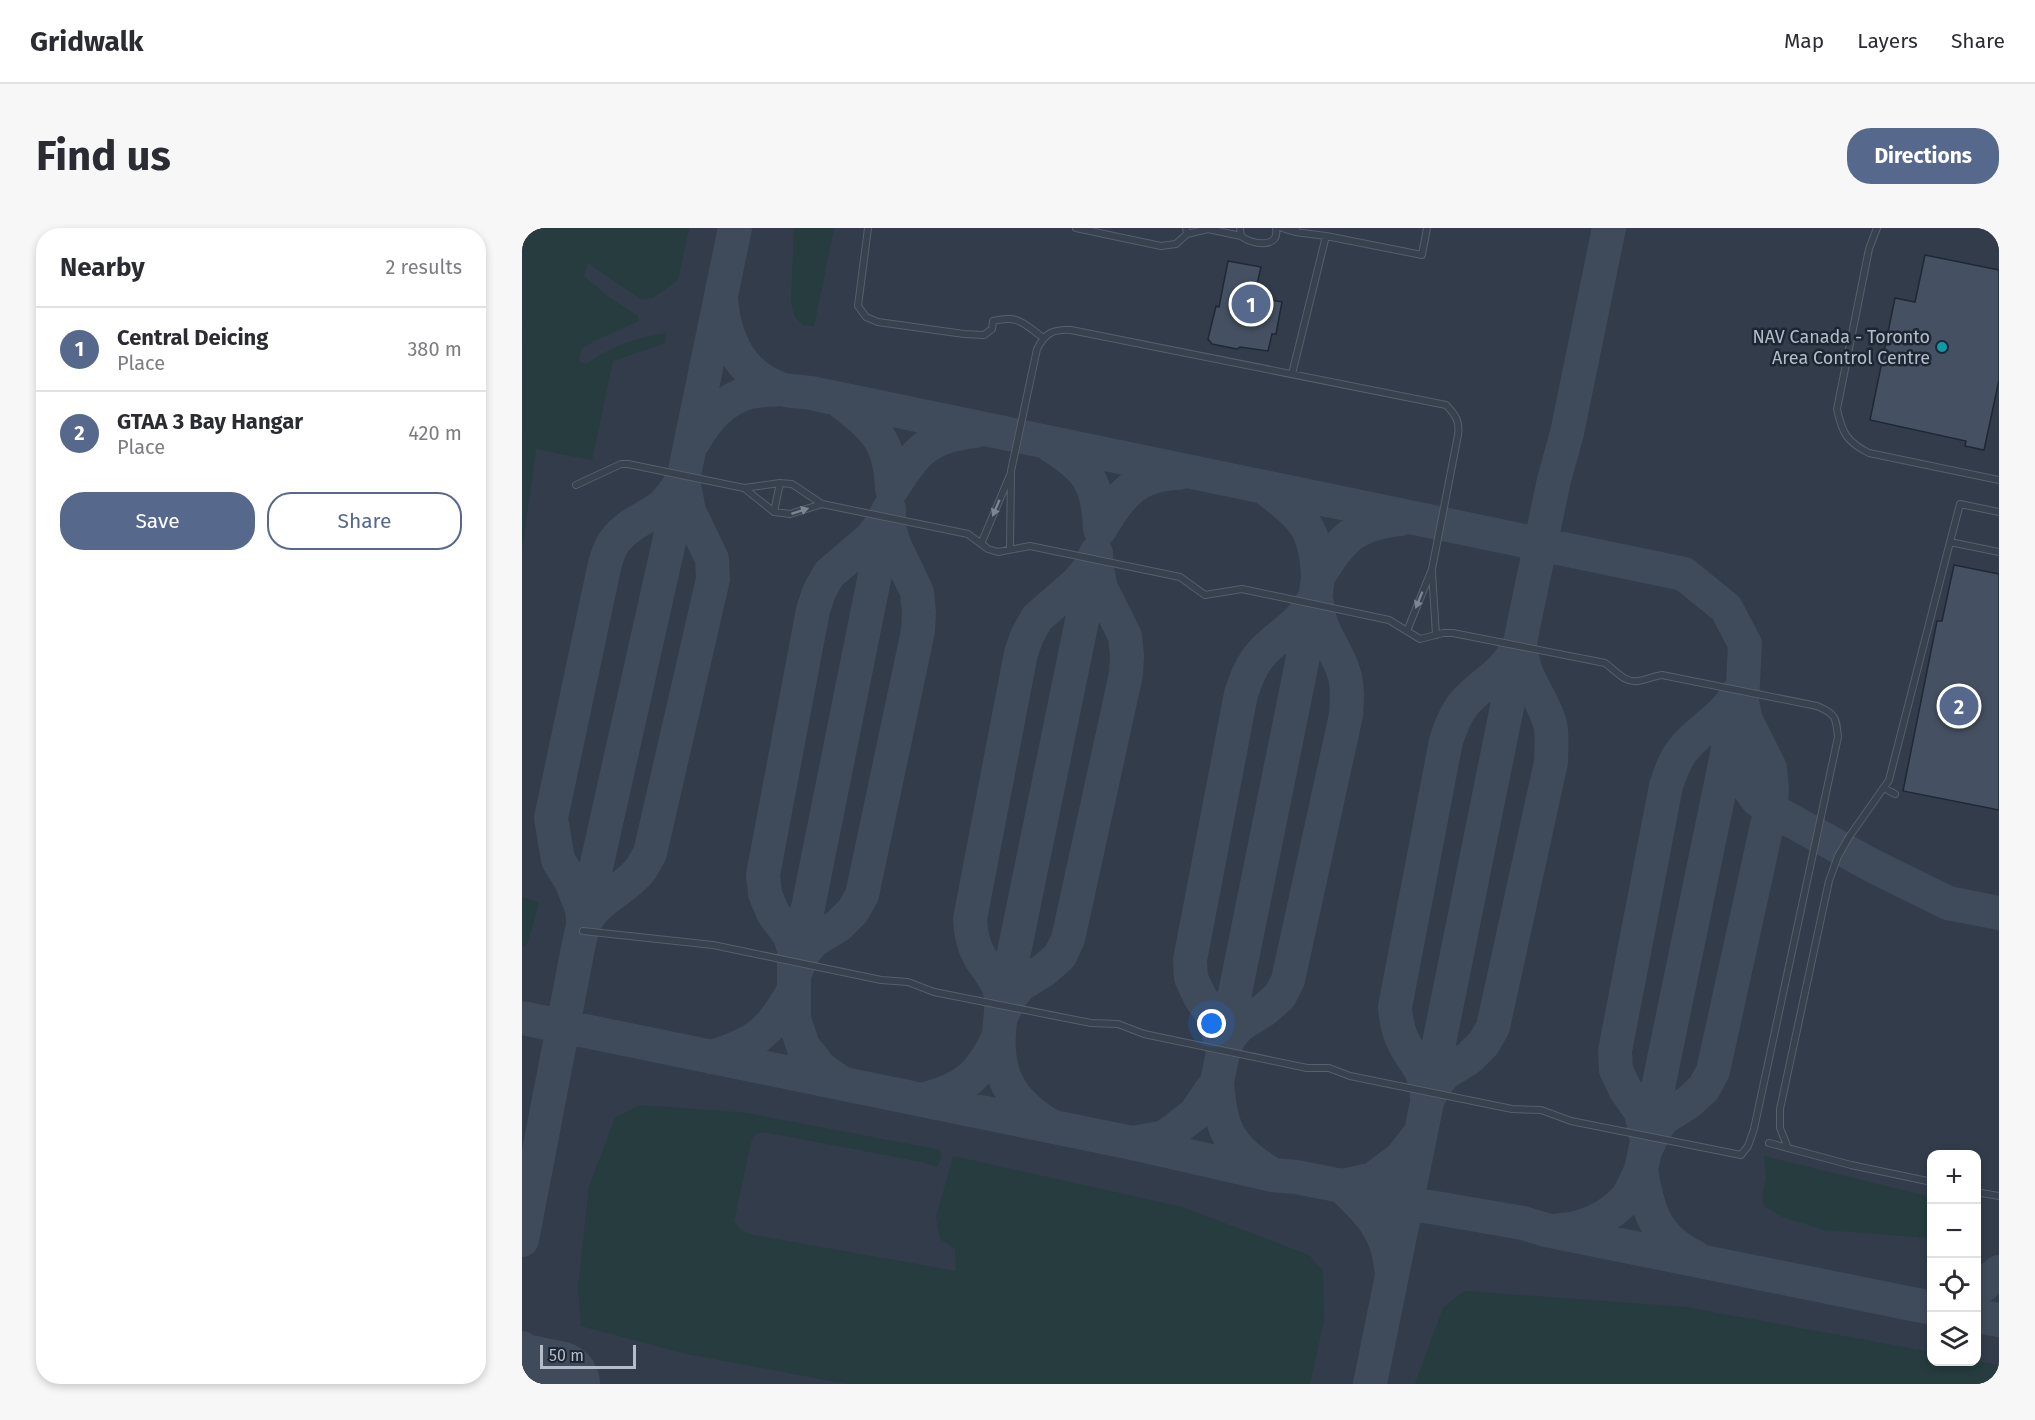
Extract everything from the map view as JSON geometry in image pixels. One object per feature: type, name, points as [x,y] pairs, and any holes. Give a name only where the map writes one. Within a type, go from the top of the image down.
[{"type":"lane","points":[[868,228],[858,306],[866,317],[878,322],[944,332],[984,334],[992,328],[993,321],[1008,318],[1019,320],[1042,337]]},
{"type":"lane","points":[[1076,228],[1161,246],[1176,244],[1186,231],[1208,229],[1241,236],[1260,243],[1270,243],[1275,240],[1276,228]]},
{"type":"lane","points":[[1240,228],[1241,236]]},
{"type":"lane","points":[[1282,228],[1422,255],[1428,228]]},
{"type":"lane","points":[[1878,228],[1869,249],[1838,409],[1840,425],[1845,435],[1857,447],[1869,453],[1999,480]]},
{"type":"lane","points":[[1292,374],[1326,236]]},
{"type":"lane","points":[[981,544],[1011,471],[1037,349],[1042,337],[1054,331],[1071,330],[1446,405],[1460,425],[1432,569],[1407,632]]},
{"type":"lane","points":[[576,485],[621,464],[744,488],[780,483],[792,484],[822,504],[968,534],[993,551],[1030,546],[1180,577],[1205,595],[1242,590],[1389,620],[1420,639],[1454,633],[1605,663],[1623,678],[1631,681],[1637,682],[1662,675],[1817,706],[1832,713],[1836,721],[1838,737],[1754,1129],[1748,1146],[1741,1155],[1571,1120],[1541,1110],[1512,1109],[1350,1076],[1329,1068],[1307,1068],[1144,1034],[1118,1024],[1091,1023],[934,992],[908,982],[880,981],[713,945],[582,931]]},
{"type":"lane","points":[[1010,549],[1011,471]]},
{"type":"lane","points":[[774,512],[780,483]]},
{"type":"lane","points":[[744,488],[774,512],[790,514],[822,504]]},
{"type":"lane","points":[[1788,1148],[1780,1128],[1780,1110],[1829,881],[1838,856],[1849,837],[1889,780],[1960,504],[1999,512]]},
{"type":"lane","points":[[1950,542],[1999,552]]},
{"type":"lane","points":[[1432,569],[1436,635]]},
{"type":"lane","points":[[1884,789],[1895,794]]},
{"type":"lane","points":[[1769,1143],[1851,1165],[1927,1181]]},
{"type":"lane","points":[[1981,1193],[1999,1196]]},
{"type":"shaded area","points":[[522,228],[1999,228],[1999,1384],[522,1384]]},
{"type":"green space","points":[[523,228],[689,228],[678,280],[652,298],[642,300],[588,263],[584,276],[610,298],[638,316],[639,321],[581,349],[579,362],[586,364],[624,344],[644,337],[666,333],[665,343],[613,361],[592,460],[536,449],[522,551]]},
{"type":"green space","points":[[794,228],[834,228],[814,326],[803,325],[795,317],[791,303]]},
{"type":"green space","points":[[522,897],[539,903],[527,944],[522,947]]},
{"type":"green space","points":[[640,1105],[747,1113],[940,1150],[942,1155],[937,1167],[922,1162],[764,1132],[756,1134],[751,1142],[734,1221],[748,1234],[956,1271],[955,1249],[940,1239],[936,1218],[953,1156],[1182,1207],[1309,1255],[1323,1271],[1324,1319],[1310,1384],[847,1384],[687,1354],[581,1326],[578,1287],[589,1187],[615,1118]]},
{"type":"green space","points":[[1764,1156],[1927,1196],[1927,1238],[1824,1230],[1783,1217],[1764,1206],[1762,1196],[1766,1176]]},
{"type":"green space","points":[[1464,1291],[1686,1307],[1927,1351],[1927,1366],[1981,1366],[1981,1362],[1999,1365],[1999,1384],[1415,1384],[1443,1308]]},
{"type":"building","name":"NAV Canada - Toronto Area Control Centre","points":[[1925,255],[1999,270],[1999,380],[1984,450],[1965,446],[1966,441],[1870,420],[1895,298],[1915,302]]},
{"type":"building","points":[[1228,261],[1261,267],[1254,297],[1282,302],[1276,334],[1272,334],[1268,351],[1240,347],[1237,349],[1212,344],[1208,339],[1216,306],[1219,307]]},
{"type":"building","points":[[1954,565],[1999,574],[1999,810],[1903,791],[1937,621],[1942,621]]},
{"type":"taxiway","points":[[522,1240],[578,948],[684,475],[735,228]]},
{"type":"taxiway","points":[[1370,1384],[1525,618],[1554,480],[1567,433],[1609,228]]},
{"type":"taxiway","points":[[721,298],[730,340],[743,363],[764,381],[782,389],[811,393],[1684,574],[1726,608],[1745,644],[1742,702],[1746,720],[1770,768],[1771,807],[1713,1071],[1704,1088],[1689,1102],[1665,1117],[1656,1128],[1646,1149]]},
{"type":"taxiway","points":[[694,441],[710,418],[732,400],[750,392],[779,389]]},
{"type":"taxiway","points":[[839,400],[863,419],[879,437],[888,459],[892,489],[916,455],[925,448],[946,437],[975,431]]},
{"type":"taxiway","points":[[1050,445],[1074,462],[1088,478],[1097,499],[1100,529],[1115,506],[1140,482],[1151,477],[1179,473]]},
{"type":"taxiway","points":[[583,922],[582,909],[571,881],[558,860],[551,818],[604,568],[611,548],[619,536],[664,505],[683,478]]},
{"type":"taxiway","points":[[584,925],[595,908],[634,877],[650,853],[713,579],[712,559],[689,511],[684,485]]},
{"type":"taxiway","points":[[1265,488],[1289,507],[1305,525],[1314,546],[1318,577],[1334,553],[1350,536],[1371,525],[1400,519]]},
{"type":"taxiway","points":[[795,973],[804,952],[813,941],[838,926],[853,911],[862,895],[918,631],[917,592],[894,544],[889,527],[889,509]]},
{"type":"taxiway","points":[[843,1084],[820,1068],[803,1046],[794,1019],[794,950],[790,936],[773,913],[765,894],[763,875],[813,610],[819,592],[829,574],[870,539],[881,525],[889,509]]},
{"type":"taxiway","points":[[797,962],[886,520]]},
{"type":"taxiway","points":[[1001,1017],[1011,996],[1020,985],[1044,970],[1060,956],[1068,939],[1126,674],[1125,636],[1101,588],[1096,553]]},
{"type":"taxiway","points":[[1049,1125],[1025,1107],[1009,1087],[1004,1075],[999,1049],[1000,991],[976,949],[970,919],[1021,653],[1037,618],[1077,583],[1089,569],[1096,553]]},
{"type":"taxiway","points":[[1003,1006],[1094,562]]},
{"type":"taxiway","points":[[1267,1171],[1243,1153],[1229,1134],[1221,1112],[1217,1082],[1318,577]]},
{"type":"taxiway","points":[[1222,1049],[1216,1020],[1200,997],[1191,978],[1190,960],[1241,694],[1249,672],[1263,651],[1293,626],[1312,602]]},
{"type":"taxiway","points":[[1224,1050],[1230,1036],[1240,1025],[1264,1010],[1280,996],[1288,980],[1346,715],[1345,677],[1321,623],[1317,603]]},
{"type":"taxiway","points":[[1427,1098],[1423,1075],[1401,1036],[1395,1007],[1446,741],[1454,719],[1462,706],[1505,666],[1517,648]]},
{"type":"taxiway","points":[[1428,1099],[1445,1073],[1469,1058],[1484,1043],[1493,1027],[1551,762],[1550,724],[1525,670],[1521,649]]},
{"type":"taxiway","points":[[1647,1141],[1641,1112],[1625,1089],[1616,1070],[1615,1051],[1666,786],[1674,763],[1688,743],[1718,717],[1732,703],[1737,694]]},
{"type":"taxiway","points":[[1560,1230],[1588,1224],[1614,1210],[1628,1196],[1641,1170],[1739,696]]},
{"type":"taxiway","points":[[1734,739],[1733,756],[1742,778],[1757,799],[1774,811],[1871,865],[1948,903],[1999,913]]},
{"type":"taxiway","points":[[711,1057],[739,1047],[760,1034],[777,1017],[793,991]]},
{"type":"taxiway","points":[[522,1018],[1132,1143],[1272,1175],[1342,1186],[1407,1203],[1523,1223],[1546,1230],[1927,1307]]},
{"type":"taxiway","points":[[922,1100],[950,1091],[970,1079],[985,1061],[999,1036]]},
{"type":"taxiway","points":[[1133,1143],[1165,1137],[1195,1114],[1217,1082]]},
{"type":"taxiway","points":[[1391,1268],[1386,1243],[1381,1232],[1368,1213],[1342,1186],[1373,1179],[1401,1158],[1421,1132]]},
{"type":"taxiway","points":[[1641,1170],[1651,1211],[1662,1232],[1681,1249],[1695,1257]]},
{"type":"taxiway","points":[[1981,1287],[1999,1272]]},
{"type":"taxiway","points":[[1981,1317],[1999,1320]]},
{"type":"taxiway","points":[[522,1348],[544,1369],[571,1384]]},
{"type":"runway","points":[[522,1377],[557,1384]]},
{"type":"place","name":"Central Deicing","points":[[1251,304]]},
{"type":"place","name":"NAV Canada - Toronto Area Control Centre","points":[[1942,347]]},
{"type":"place","name":"GTAA 3 Bay Hangar","points":[[1959,706]]}]
